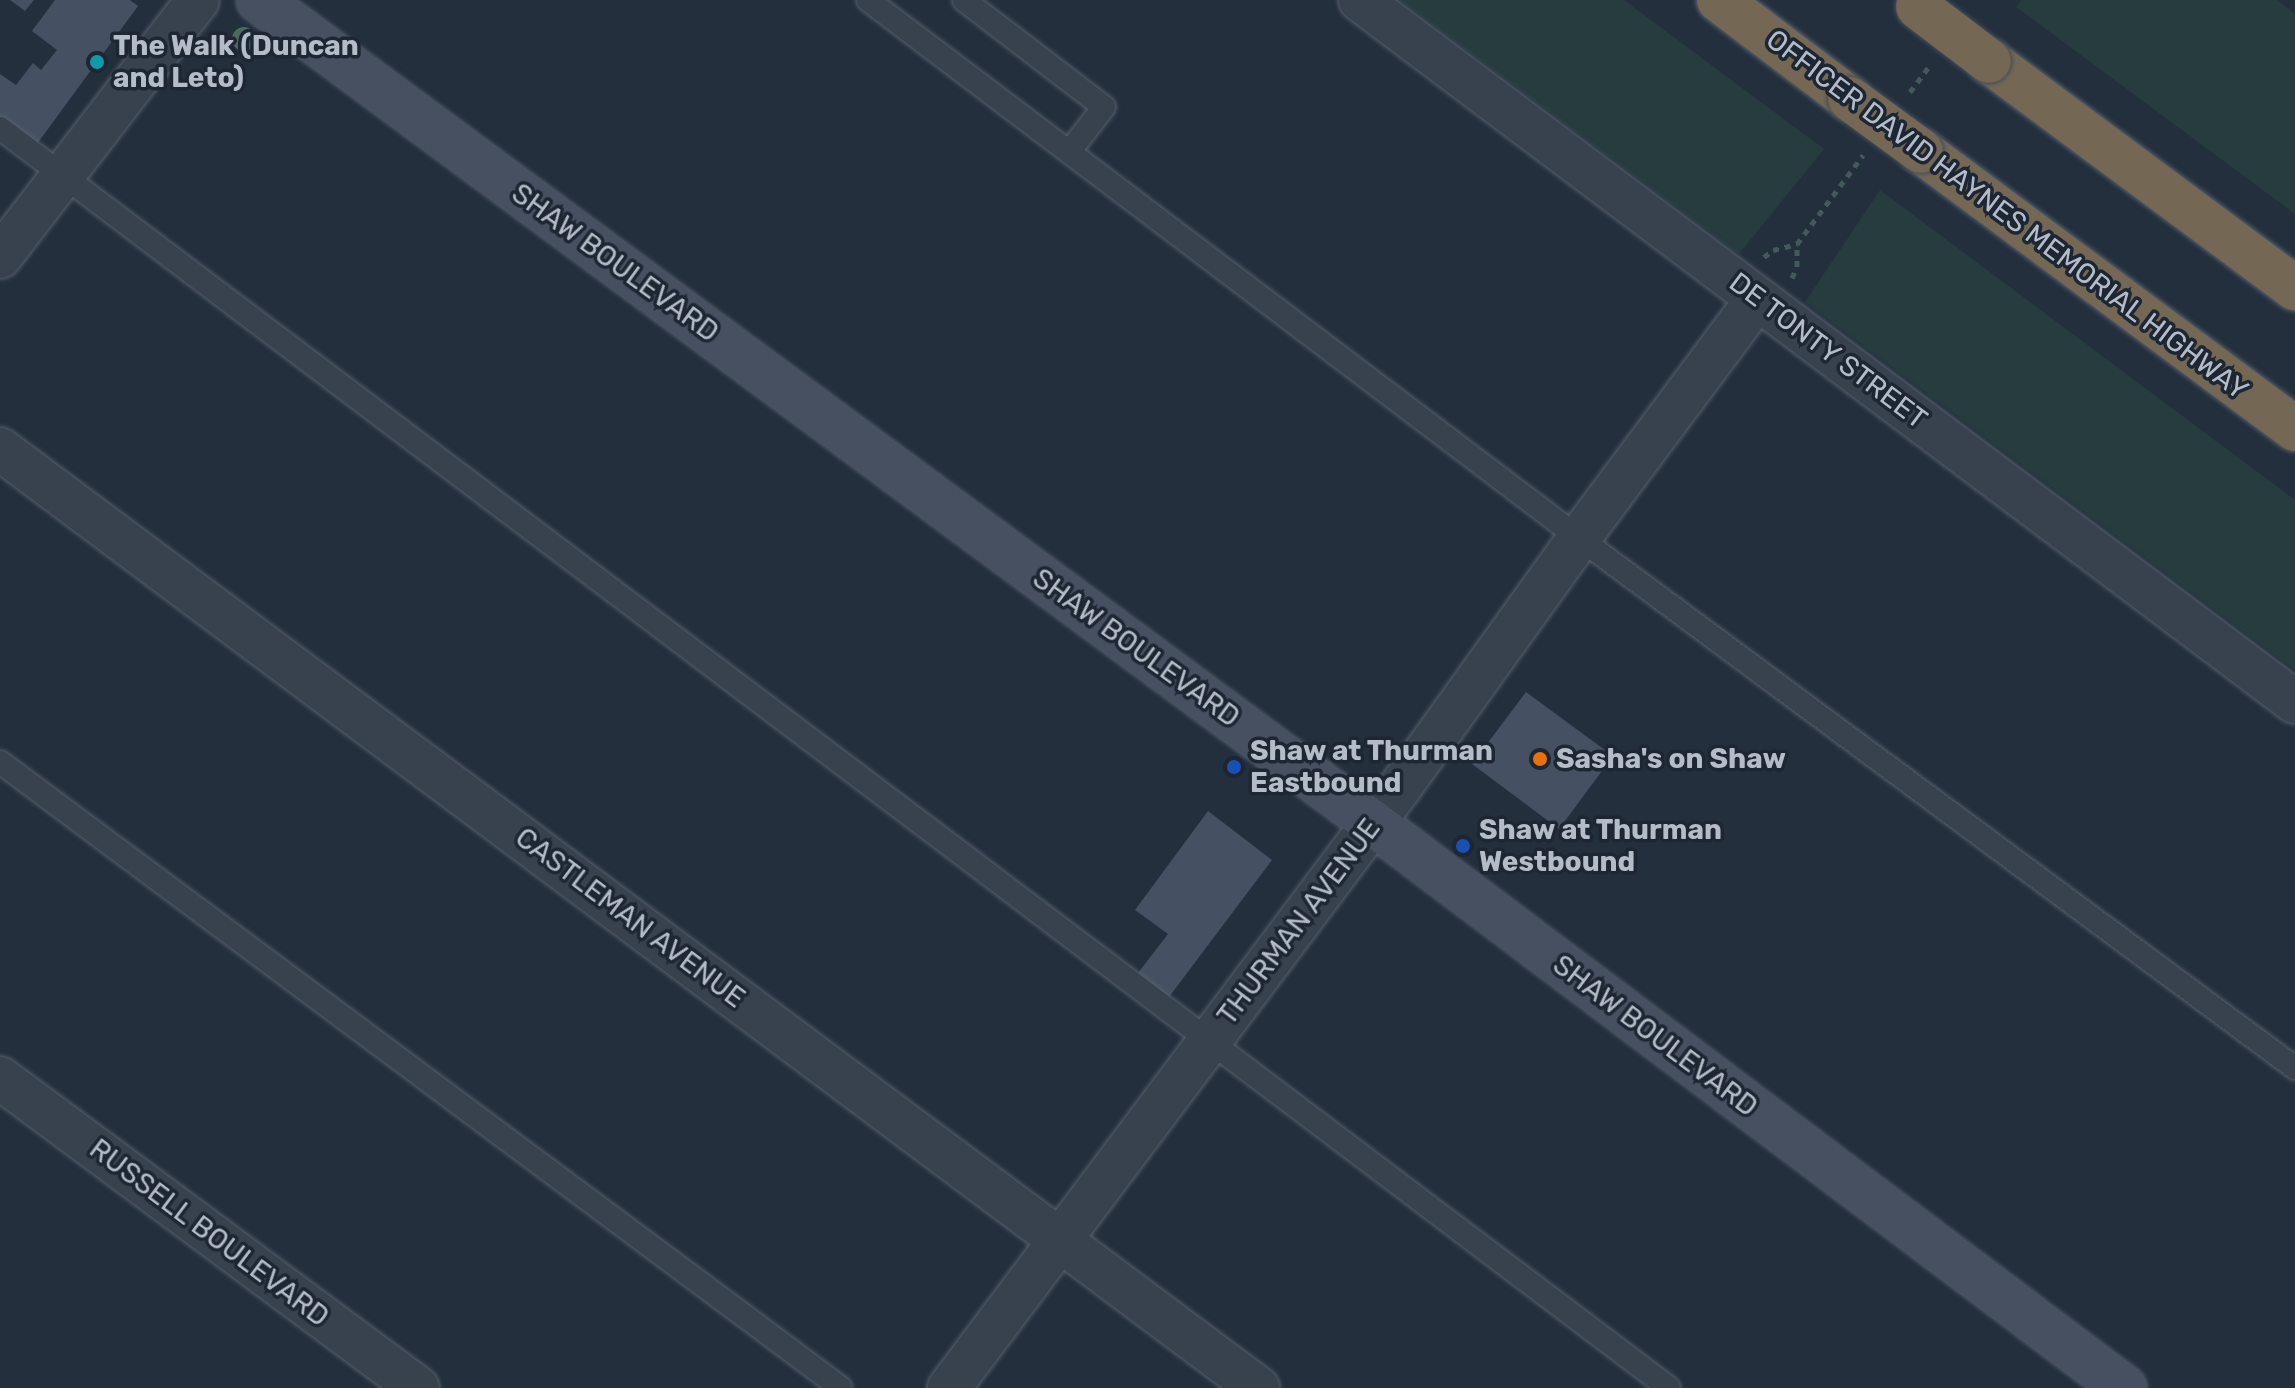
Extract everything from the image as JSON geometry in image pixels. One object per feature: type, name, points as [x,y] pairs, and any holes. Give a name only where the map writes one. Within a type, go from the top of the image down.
[{"type":"highway","name":"OFFICER DAVID HAYNES MEMORIAL HIGHWAY","points":[[1719,0],[2295,429]]},
{"type":"highway","points":[[1913,4],[2295,288]]},
{"type":"street","points":[[0,257],[198,0]]},
{"type":"street","name":"SHAW BOULEVARD","points":[[259,0],[1373,823],[2124,1388]]},
{"type":"street","name":"DE TONTY STREET","points":[[1360,0],[2295,702]]},
{"type":"street","name":"THURMAN AVENUE","points":[[949,1388],[1373,823],[1757,299]]},
{"type":"street","name":"CASTLEMAN AVENUE","points":[[0,449],[1258,1388]]},
{"type":"street","name":"RUSSELL BOULEVARD","points":[[0,1078],[418,1388]]},
{"type":"lane","points":[[868,0],[1579,538],[2295,1068]]},
{"type":"lane","points":[[964,0],[1104,107],[1069,152]]},
{"type":"lane","points":[[0,128],[1208,1043],[1669,1388]]},
{"type":"lane","points":[[0,762],[841,1388]]},
{"type":"green space","points":[[1400,0],[1624,0],[1824,149],[1739,254]]},
{"type":"green space","points":[[2021,0],[2277,0],[2295,14],[2295,214],[2016,7]]},
{"type":"green space","points":[[1880,190],[2295,500],[2295,670],[1805,302]]},
{"type":"building","points":[[10,0],[34,0],[25,11]]},
{"type":"building","points":[[55,0],[130,0],[138,6],[34,148],[0,121],[0,74],[16,85],[33,63],[41,70],[57,50],[32,31]]},
{"type":"building","points":[[1526,692],[1613,756],[1559,829],[1472,764]]},
{"type":"building","points":[[1208,811],[1272,860],[1169,997],[1138,973],[1168,934],[1135,910]]},
{"type":"place","name":"The Walk (Duncan and Leto)","points":[[97,62]]},
{"type":"place","name":"Sasha's on Shaw","points":[[1540,759]]},
{"type":"place","name":"Shaw at Thurman Eastbound","points":[[1234,767]]},
{"type":"place","name":"Shaw at Thurman Westbound","points":[[1463,846]]}]
